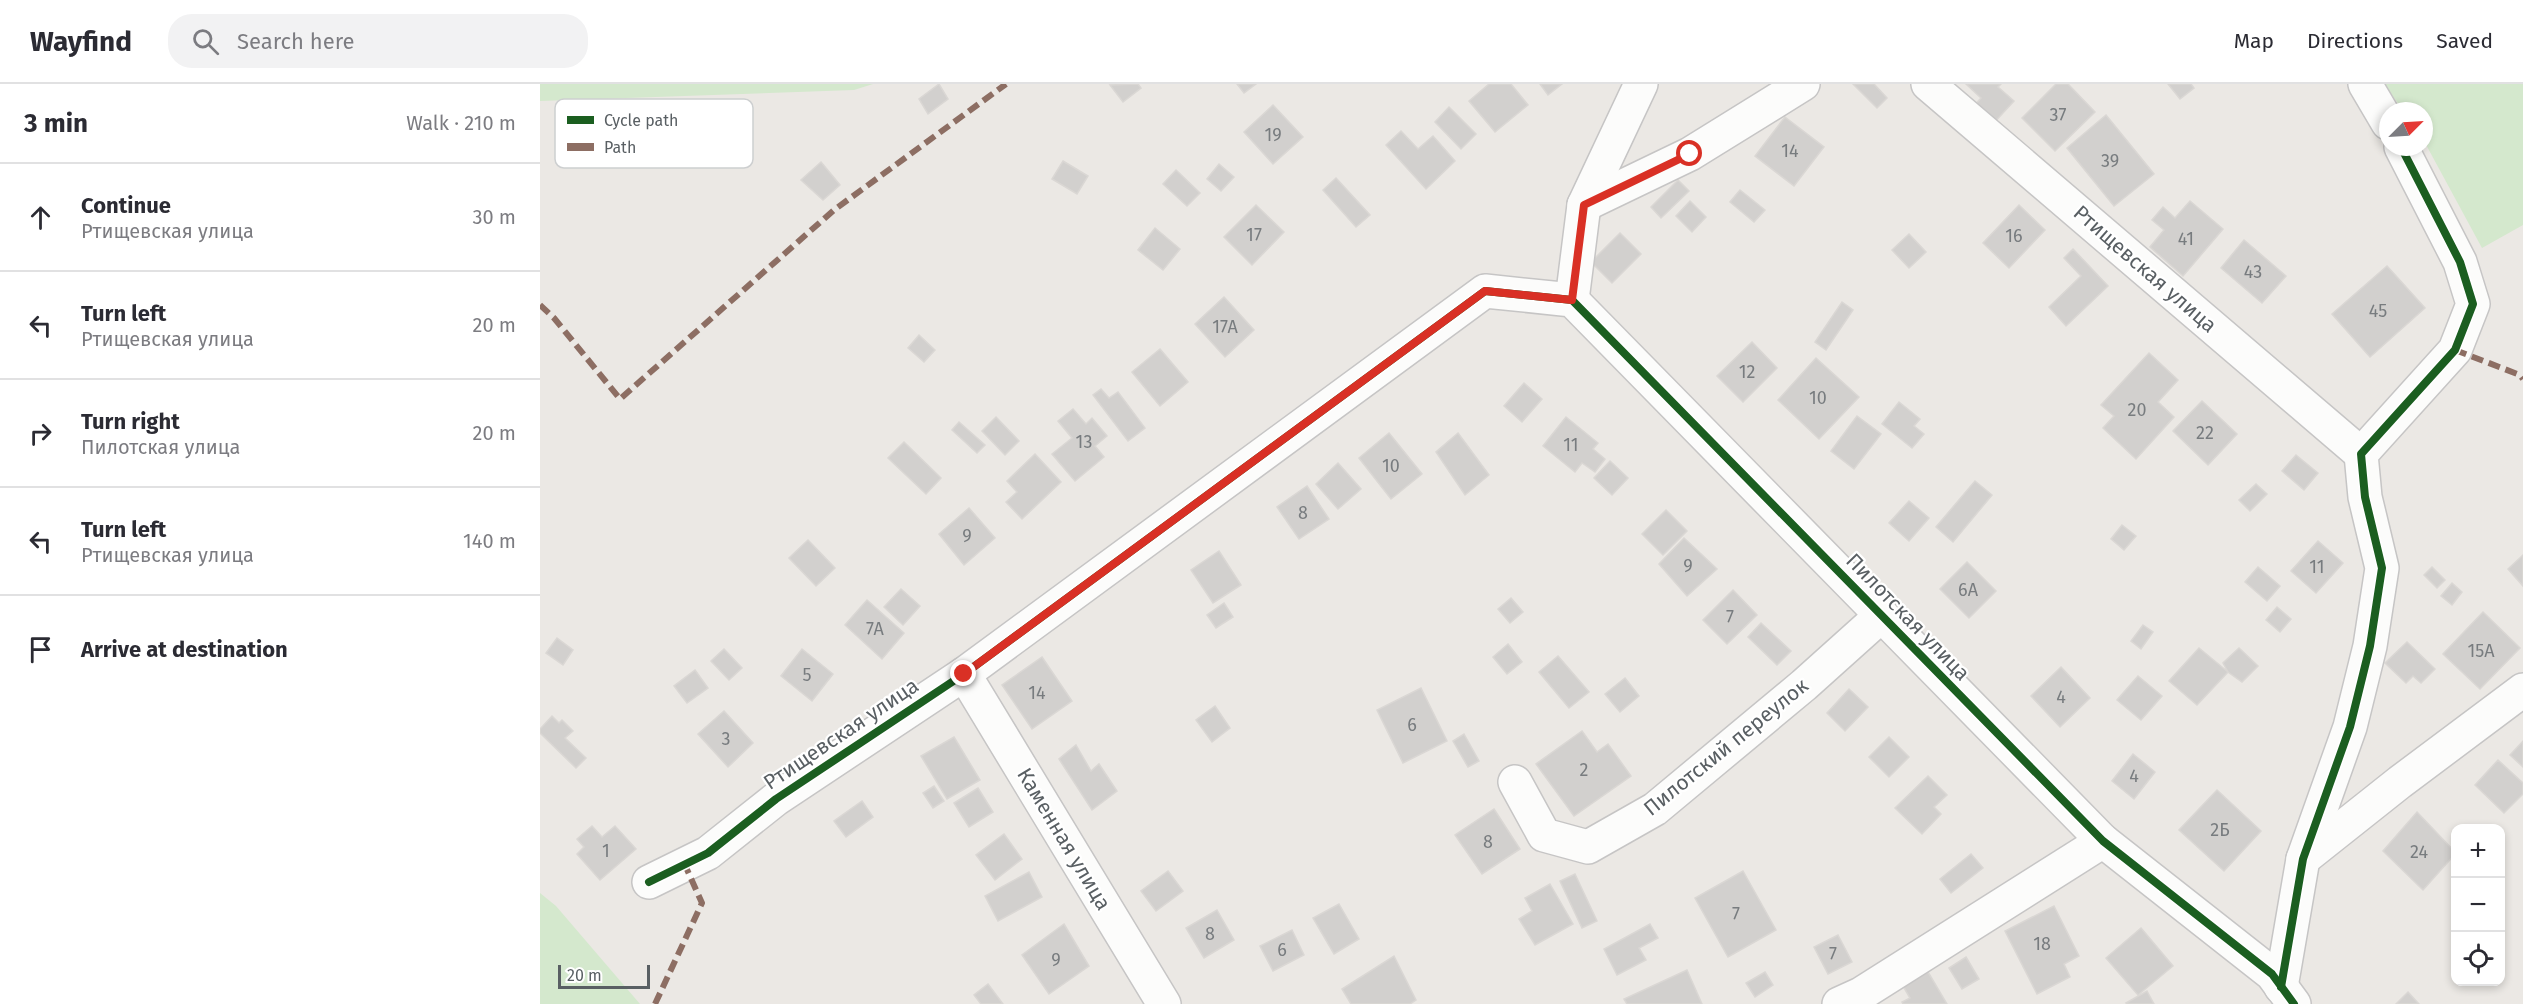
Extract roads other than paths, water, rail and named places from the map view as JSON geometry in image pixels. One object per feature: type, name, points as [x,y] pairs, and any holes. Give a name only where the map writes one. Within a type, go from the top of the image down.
[{"type":"street","points":[[1572,300],[1584,205],[1641,84]]},
{"type":"street","points":[[1584,205],[1690,154],[1803,84]]},
{"type":"street","name":"Ртищевская улица","points":[[1928,84],[2361,454]]},
{"type":"street","points":[[2288,995],[2303,860],[2350,727],[2370,646],[2382,568],[2364,497],[2361,454],[2455,350],[2472,304],[2460,262],[2406,156]]},
{"type":"street","name":"Ртищевская улица","points":[[650,882],[708,853],[776,799],[964,674],[1485,291],[1572,300]]},
{"type":"street","name":"Пилотская улица","points":[[1572,300],[2103,841],[2271,974],[2288,995]]},
{"type":"street","name":"Пилотский переулок","points":[[1515,782],[1544,834],[1588,847],[1655,809],[1804,685],[1882,615]]},
{"type":"street","name":"Каменная улица","points":[[964,674],[1164,1004]]},
{"type":"street","points":[[2303,860],[2400,782],[2523,690]]},
{"type":"street","points":[[1839,1004],[1861,994],[2103,841]]}]
